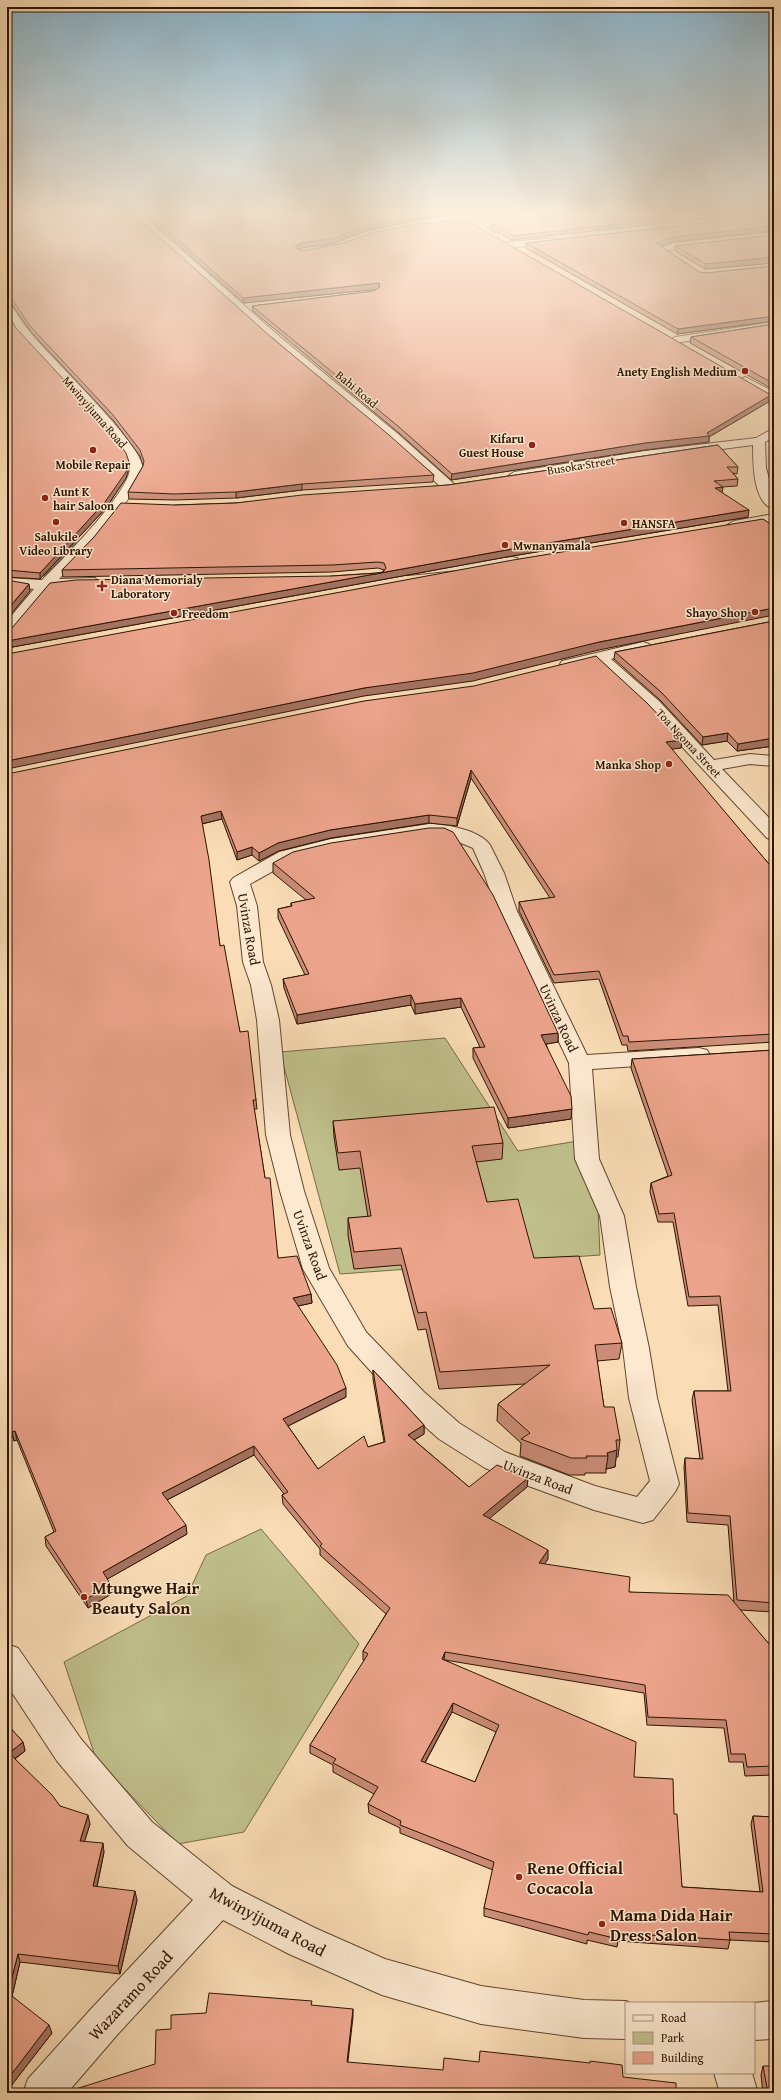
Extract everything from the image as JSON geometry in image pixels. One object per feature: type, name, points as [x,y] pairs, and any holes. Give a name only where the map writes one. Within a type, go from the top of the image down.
[{"type":"street","name":"Mwinyijuma Road","points":[[7,631],[46,584],[89,540],[117,504],[133,480],[138,468],[134,457],[111,428],[26,335],[11,314]]},
{"type":"street","name":"Bahi Road","points":[[248,314],[394,437],[448,486]]},
{"type":"street","points":[[691,350],[672,338],[774,325]]},
{"type":"street","points":[[13,333],[26,335]]},
{"type":"street","points":[[735,375],[774,397]]},
{"type":"street","points":[[774,432],[759,441],[760,468],[766,496],[774,505]]},
{"type":"street","name":"Busoka Street","points":[[501,478],[645,455],[759,441]]},
{"type":"street","points":[[432,487],[463,484]]},
{"type":"street","points":[[117,504],[131,505]]},
{"type":"street","points":[[720,527],[774,518]]},
{"type":"street","points":[[395,577],[528,558]]},
{"type":"street","points":[[7,582],[35,586],[103,581]]},
{"type":"street","points":[[554,667],[599,656],[662,644]]},
{"type":"street","name":"Toa Ngoma Street","points":[[599,656],[653,705],[774,834]]},
{"type":"street","points":[[710,766],[747,758],[764,758],[774,761]]},
{"type":"street","name":"Uvinza Road","points":[[429,830],[445,830],[471,839],[481,846],[488,859],[506,910],[580,1063],[587,1159],[612,1216],[623,1287],[636,1348],[642,1398],[665,1484],[643,1511],[594,1498],[533,1476],[495,1460],[449,1431],[414,1400],[357,1339],[316,1268],[292,1191],[278,1135],[268,1020],[261,985],[253,962],[247,906],[240,882],[269,864],[286,856],[331,845],[407,832],[429,830]]},
{"type":"street","points":[[580,1063],[720,1054]]},
{"type":"street","name":"Mwinyijuma Road","points":[[7,1658],[69,1750],[140,1834],[220,1899],[302,1941],[382,1977],[481,2005],[584,2019],[625,2020]]},
{"type":"street","name":"Wazaramo Road","points":[[42,2093],[104,2022],[220,1899]]},
{"type":"street","points":[[755,2021],[774,2020]]},
{"type":"street","points":[[733,2074],[739,2093]]},
{"type":"green space","points":[[445,1038],[518,1151],[595,1138],[600,1255],[340,1274],[280,1052]]},
{"type":"green space","points":[[261,1529],[359,1644],[244,1832],[178,1844],[96,1759],[64,1662],[187,1596],[206,1555]]},
{"type":"building","points":[[7,314],[8,314],[15,327],[104,423],[126,453],[129,462],[126,472],[105,502],[40,573],[7,570]]},
{"type":"building","points":[[22,314],[245,314],[389,435],[434,475],[302,484],[236,492],[174,494],[128,492],[143,466],[144,461],[140,450],[113,415],[30,326]]},
{"type":"building","points":[[262,314],[630,314],[771,395],[707,433],[709,436],[645,443],[452,474],[399,427]]},
{"type":"building","points":[[651,314],[774,314],[774,316],[678,329]]},
{"type":"building","points":[[774,324],[774,384],[691,337]]},
{"type":"building","points":[[718,445],[738,467],[727,467],[738,479],[714,481],[723,487],[715,488],[749,510],[512,549],[7,641],[7,629],[12,628],[50,583],[76,580],[332,576],[378,573],[383,572],[386,568],[384,563],[378,562],[332,565],[62,570],[94,537],[121,503],[175,505],[236,503],[302,495],[448,485]]},
{"type":"building","points":[[763,519],[774,526],[774,608],[599,642],[473,673],[364,688],[7,761],[7,654],[513,560]]},
{"type":"building","points":[[7,580],[29,584],[7,610]]},
{"type":"building","points":[[774,621],[774,738],[738,744],[728,733],[703,737],[661,692],[615,652]]},
{"type":"building","points":[[596,656],[647,703],[682,740],[666,742],[774,870],[774,1034],[629,1042],[628,1036],[623,1036],[599,971],[554,975],[519,902],[555,897],[471,770],[457,818],[429,815],[330,830],[278,843],[259,853],[252,847],[237,852],[221,811],[201,816],[209,860],[220,946],[224,945],[240,1032],[248,1031],[256,1100],[253,1100],[265,1178],[270,1178],[278,1258],[297,1256],[311,1294],[293,1298],[337,1365],[346,1388],[283,1419],[318,1469],[364,1436],[368,1447],[385,1442],[373,1370],[424,1425],[408,1435],[469,1487],[497,1465],[528,1478],[483,1515],[548,1550],[539,1563],[630,1577],[629,1592],[728,1595],[774,1650],[774,1766],[747,1767],[745,1754],[731,1754],[726,1720],[648,1717],[645,1685],[445,1652],[442,1659],[636,1742],[634,1777],[673,1779],[674,1814],[677,1814],[682,1887],[763,1892],[753,1816],[774,1817],[774,1934],[729,1932],[730,1940],[619,1933],[618,1939],[589,1932],[588,1935],[484,1908],[494,1862],[400,1825],[401,1821],[368,1804],[378,1787],[333,1763],[336,1759],[310,1745],[368,1654],[363,1651],[390,1608],[320,1546],[322,1544],[282,1495],[288,1492],[254,1446],[162,1493],[186,1525],[103,1572],[111,1585],[86,1599],[45,1537],[56,1531],[15,1431],[12,1432],[7,1418],[7,774],[364,701],[474,686]],"holes":[[[453,1703],[499,1725],[475,1782],[421,1761]]]},
{"type":"building","points":[[429,828],[444,828],[453,832],[493,895],[558,1033],[541,1035],[571,1096],[572,1109],[508,1118],[473,1048],[485,1047],[461,998],[415,1004],[411,995],[297,1015],[283,979],[309,974],[278,909],[292,906],[291,903],[315,898],[273,863],[293,852],[331,843]]},
{"type":"building","points":[[774,1050],[774,1603],[737,1600],[730,1516],[688,1513],[685,1458],[703,1459],[694,1391],[731,1391],[720,1296],[689,1297],[674,1213],[659,1214],[651,1183],[672,1175],[632,1059]]},
{"type":"building","points":[[494,1107],[503,1143],[472,1146],[487,1202],[518,1199],[534,1258],[579,1256],[594,1309],[611,1308],[622,1343],[595,1345],[604,1407],[614,1407],[620,1440],[616,1440],[617,1450],[607,1453],[608,1456],[571,1458],[521,1439],[530,1433],[498,1404],[550,1365],[440,1372],[426,1312],[418,1313],[401,1248],[354,1252],[348,1218],[371,1216],[360,1151],[338,1153],[333,1121]]},
{"type":"building","points":[[7,1724],[23,1742],[9,1753],[52,1795],[60,1806],[88,1815],[80,1841],[103,1843],[93,1886],[135,1891],[118,1966],[18,1954],[8,1993],[49,2025],[7,2080]]},
{"type":"building","points":[[209,1993],[312,2001],[311,2005],[353,2009],[347,2062],[443,2070],[444,2058],[479,2062],[480,2051],[590,2063],[590,2061],[622,2065],[623,2077],[676,2083],[676,2093],[63,2093],[155,2064],[156,2030],[171,2029],[171,2015],[206,2013]]},
{"type":"building","points":[[763,2066],[774,2066],[774,2093],[768,2093]]},
{"type":"waterway","points":[[51,573],[76,540]]},
{"type":"waterway","points":[[48,576],[51,572]]},
{"type":"place","name":"Anety English Medium","points":[[745,371]]},
{"type":"place","name":"Kifaru Guest House","points":[[532,445]]},
{"type":"place","name":"Mobile Repair","points":[[93,450]]},
{"type":"place","name":"Aunt K hair Saloon","points":[[45,498]]},
{"type":"place","name":"Salukile Video Library","points":[[56,522]]},
{"type":"place","name":"HANSFA","points":[[624,523]]},
{"type":"place","name":"Mwnanyamala","points":[[505,545]]},
{"type":"place","name":"Diana Memorialy Laboratory","points":[[102,586]]},
{"type":"place","name":"Shayo Shop","points":[[755,612]]},
{"type":"place","name":"Freedom","points":[[174,613]]},
{"type":"place","name":"Manka Shop","points":[[669,764]]},
{"type":"place","name":"Mtungwe Hair Beauty Salon","points":[[84,1597]]},
{"type":"place","name":"Rene Official Cocacola","points":[[519,1877]]},
{"type":"place","name":"Mama Dida Hair Dress Salon","points":[[602,1924]]}]
